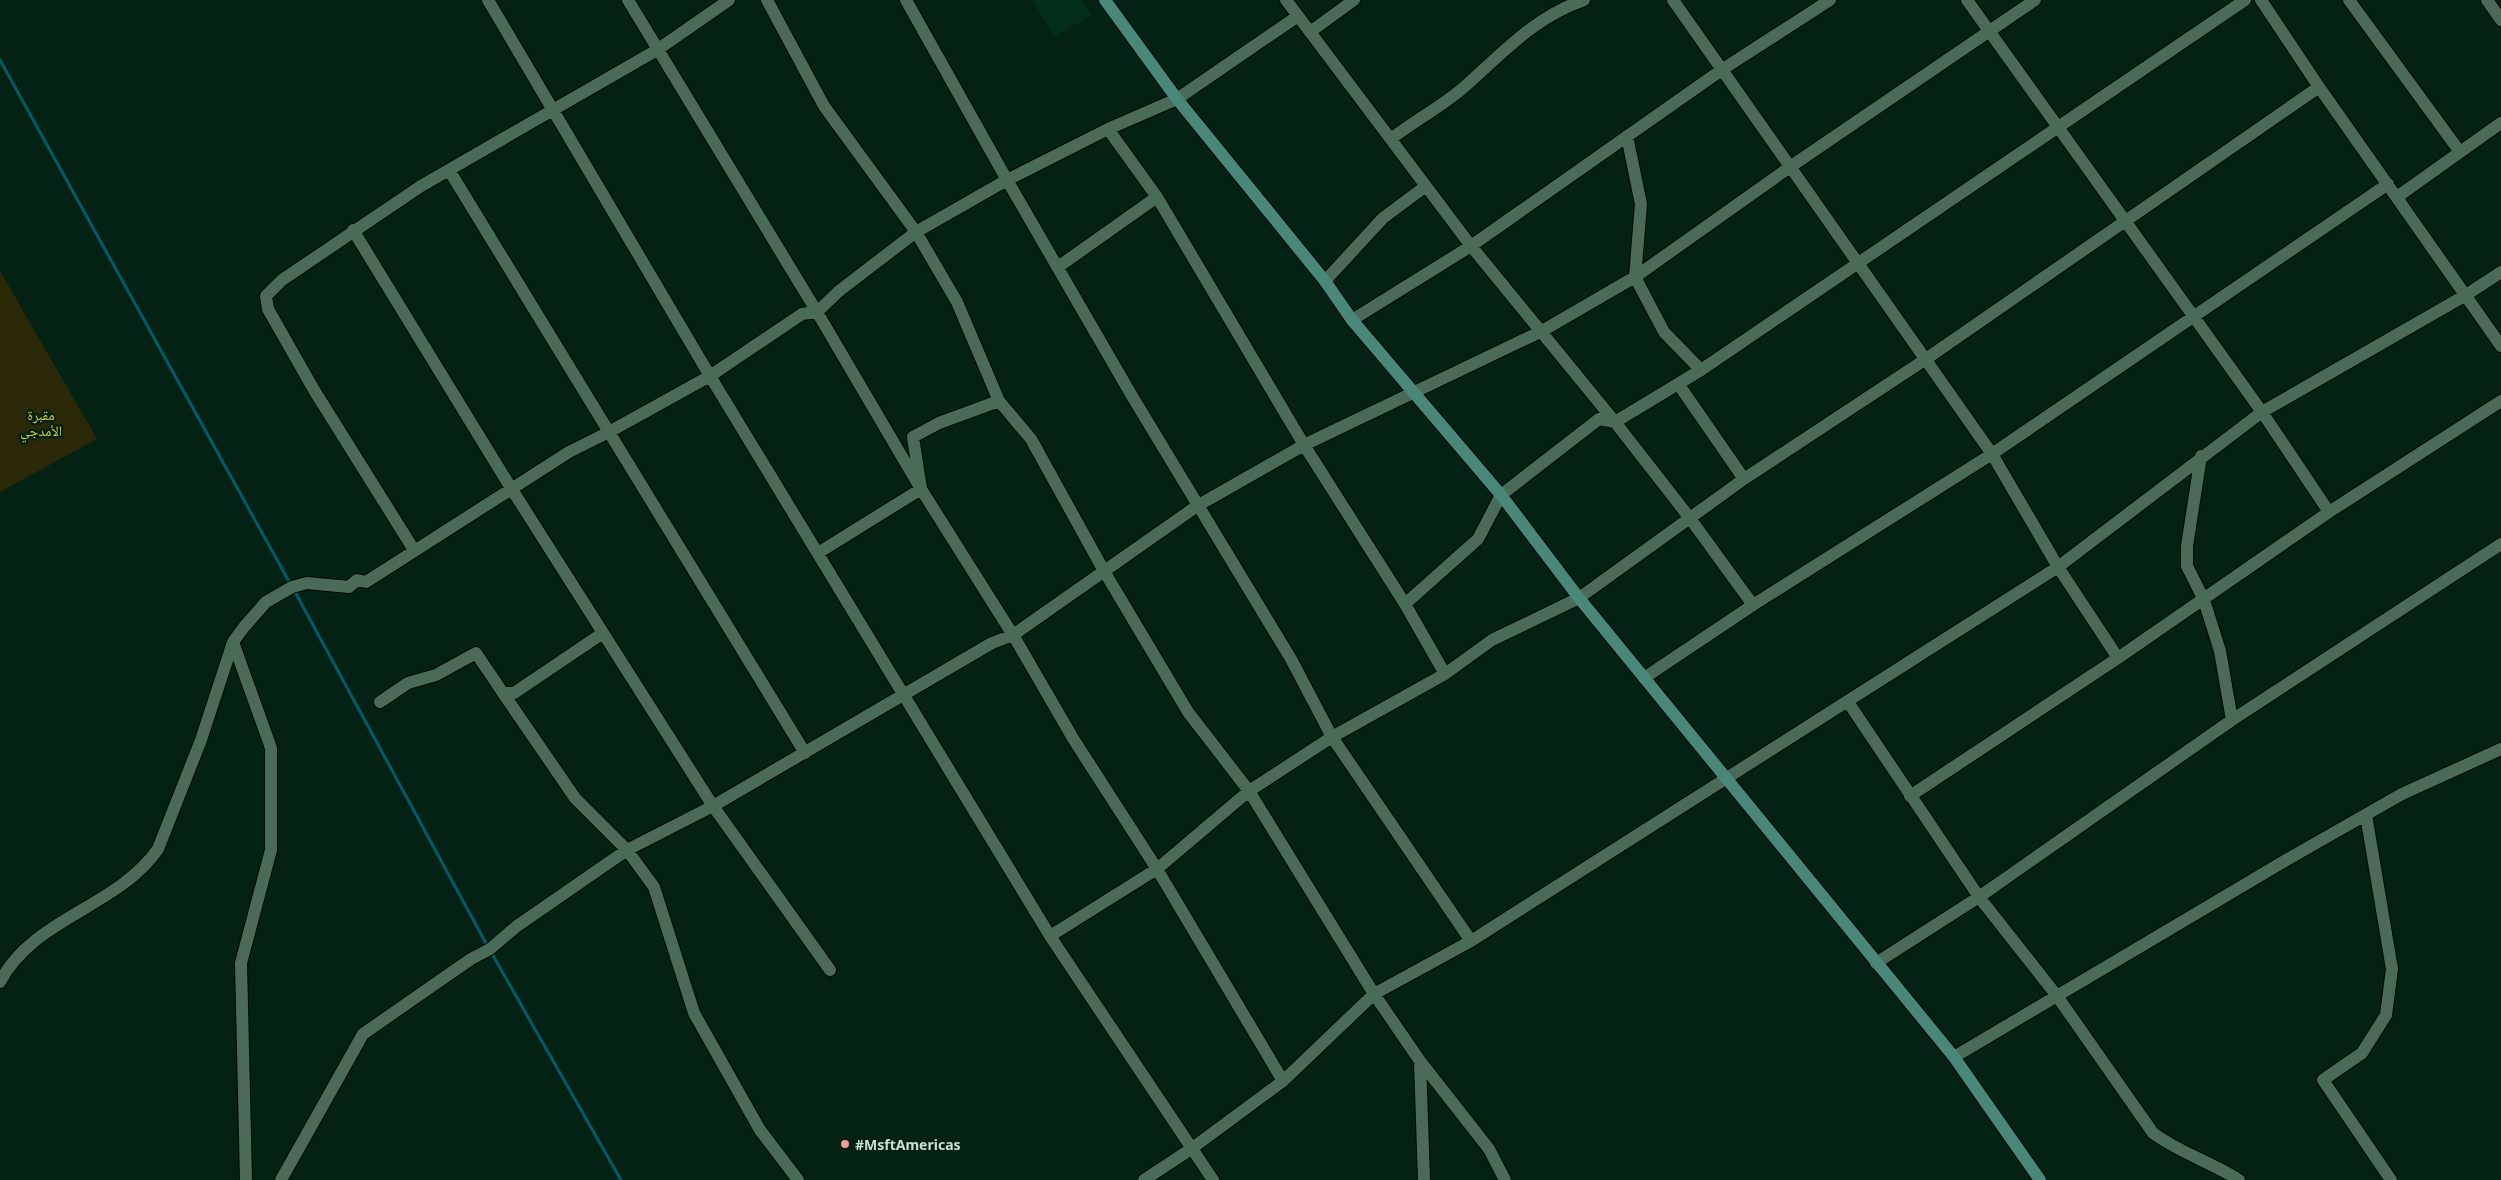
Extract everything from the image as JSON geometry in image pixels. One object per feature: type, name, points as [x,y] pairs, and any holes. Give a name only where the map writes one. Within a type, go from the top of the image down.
[{"type":"street","points":[[488,0],[555,110],[710,376],[1050,936],[1213,1180]]},
{"type":"street","points":[[628,0],[921,489],[1013,635],[1074,740],[1157,869],[1282,1081]]},
{"type":"street","points":[[414,550],[314,390],[268,309],[266,296],[273,287],[353,230],[449,170],[657,50],[729,0]]},
{"type":"street","points":[[767,0],[824,106],[916,232],[957,302],[1000,400],[1031,439],[1104,571],[1188,712],[1249,791],[1374,994],[1420,1061],[1489,1149],[1505,1180]]},
{"type":"street","points":[[906,0],[1007,180],[1197,506],[1291,658],[1332,737],[1471,941]]},
{"type":"street","points":[[1105,0],[1177,100],[1325,280],[1352,320],[1411,392],[1501,495],[1579,598],[1954,1058],[2040,1180]]},
{"type":"street","points":[[1286,0],[1471,246],[1615,422],[1689,517],[1753,605]]},
{"type":"street","points":[[1310,32],[1354,0]]},
{"type":"street","points":[[1391,139],[1462,89],[1500,53],[1542,19],[1584,0]]},
{"type":"street","points":[[1673,0],[1992,454],[2058,567],[2118,658]]},
{"type":"street","points":[[1352,320],[1471,246],[1723,70],[1830,0]]},
{"type":"street","points":[[1967,0],[2262,412],[2329,512]]},
{"type":"street","points":[[281,1180],[363,1034],[471,959],[490,949],[517,926],[627,850],[713,806],[992,643],[1013,635],[1197,506],[1304,445],[1411,392],[1542,331],[1635,277],[1790,167],[2035,0]]},
{"type":"street","points":[[1405,604],[1478,539],[1501,495],[1599,419],[1615,422],[1701,370],[1859,264],[2057,126],[2245,0]]},
{"type":"street","points":[[2261,0],[2319,87],[2501,346]]},
{"type":"street","points":[[2349,0],[2460,152]]},
{"type":"street","points":[[2486,0],[2501,20]]},
{"type":"street","points":[[0,982],[16,958],[32,943],[112,891],[143,868],[158,849],[201,740],[233,642],[266,602],[292,587],[307,583],[349,586],[357,580],[366,582],[569,452],[710,376],[802,314],[816,312],[839,291],[916,232],[1007,180],[1108,129],[1177,100],[1298,16]]},
{"type":"street","points":[[1050,936],[1157,869],[1249,791],[1332,737],[1444,674],[1492,640],[1579,598],[1744,478],[1926,359],[2319,87]]},
{"type":"street","points":[[2397,197],[2501,123]]},
{"type":"street","points":[[1108,129],[1157,197],[1304,445],[1405,604],[1444,674]]},
{"type":"street","points":[[1627,136],[1641,204],[1635,277],[1664,332],[1701,370]]},
{"type":"street","points":[[449,170],[805,753]]},
{"type":"street","points":[[1644,678],[1753,605],[1992,454],[2388,184]]},
{"type":"street","points":[[1325,280],[1383,218],[1426,186]]},
{"type":"street","points":[[1058,267],[1157,197]]},
{"type":"street","points":[[353,230],[511,488],[713,806],[830,970]]},
{"type":"street","points":[[1144,1180],[1191,1149],[1282,1081],[1374,994],[1471,941],[2058,567],[2201,456],[2262,412],[2466,296],[2501,272]]},
{"type":"street","points":[[1679,384],[1744,478]]},
{"type":"street","points":[[921,489],[913,437],[939,423],[1000,400]]},
{"type":"street","points":[[1910,796],[2204,600],[2329,512],[2501,401]]},
{"type":"street","points":[[2201,456],[2187,546],[2187,566],[2204,600],[2220,651],[2232,720]]},
{"type":"street","points":[[818,553],[921,489]]},
{"type":"street","points":[[1876,962],[1979,897],[2232,720],[2501,544]]},
{"type":"street","points":[[503,693],[514,693],[603,633]]},
{"type":"street","points":[[233,642],[271,748],[271,850],[241,963],[246,1180]]},
{"type":"street","points":[[380,702],[408,683],[436,675],[476,653],[575,798],[627,850],[654,887],[694,1013],[760,1130],[798,1180]]},
{"type":"street","points":[[1848,702],[1979,897],[2057,996],[2153,1133],[2174,1148],[2214,1164],[2240,1180]]},
{"type":"street","points":[[1954,1058],[2402,794],[2501,749]]},
{"type":"street","points":[[2366,815],[2392,969],[2386,1015],[2362,1053],[2323,1080],[2391,1180]]},
{"type":"street","points":[[1420,1061],[1424,1180]]},
{"type":"shaded area","points":[[1032,0],[1082,0],[1092,15],[1055,37]]},
{"type":"green space","name":"مقبرة الأمدجي","points":[[0,271],[97,439],[0,492]]},
{"type":"waterway","points":[[0,60],[291,585]]},
{"type":"waterway","points":[[294,590],[488,947]]},
{"type":"waterway","points":[[491,952],[621,1180]]},
{"type":"place","name":"#MsftAmericas","points":[[845,1144]]}]
